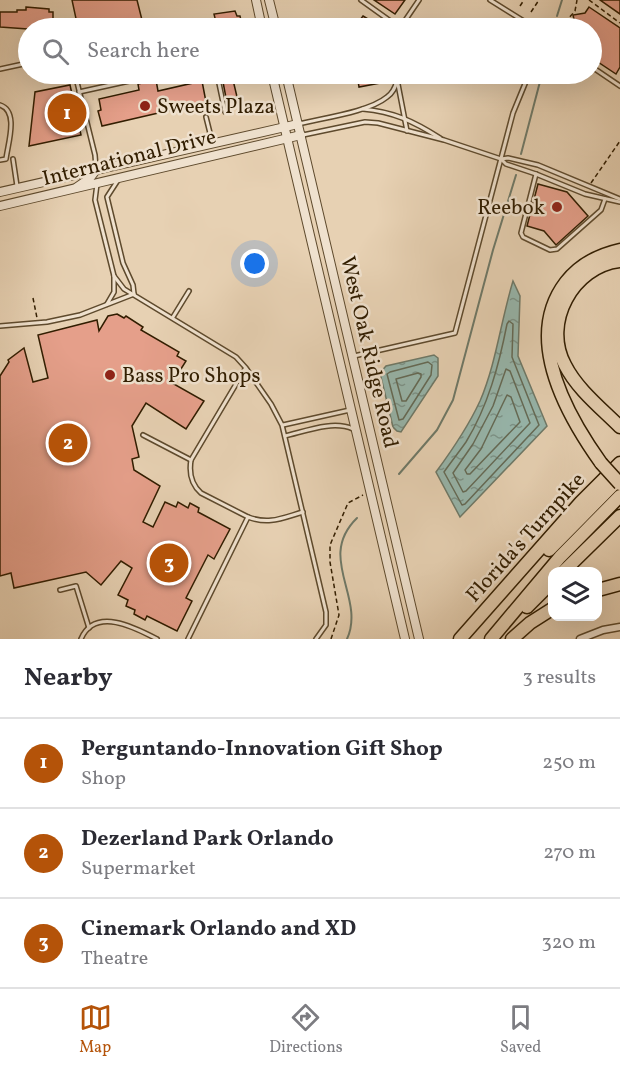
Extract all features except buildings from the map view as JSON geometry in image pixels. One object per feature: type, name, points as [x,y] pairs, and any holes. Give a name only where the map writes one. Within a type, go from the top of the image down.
[{"type":"highway","points":[[620,250],[593,259],[569,279],[551,308],[547,326],[548,347],[567,405],[585,440],[620,484]]},
{"type":"highway","points":[[620,261],[598,267],[584,276],[569,292],[559,318],[558,345],[563,364],[573,378],[620,426]]},
{"type":"highway","points":[[581,502],[620,456]]},
{"type":"highway","name":"Florida's Turnpike","points":[[461,639],[581,502],[620,463]]},
{"type":"highway","points":[[461,639],[620,478]]},
{"type":"highway","points":[[493,639],[560,557],[620,496]]},
{"type":"highway","points":[[568,567],[620,516]]},
{"type":"highway","points":[[602,589],[620,584]]},
{"type":"highway","points":[[493,639],[548,586]]},
{"type":"highway","points":[[512,639],[530,623],[548,612]]},
{"type":"street","points":[[256,0],[260,18]]},
{"type":"street","points":[[269,0],[274,18]]},
{"type":"street","name":"West Oak Ridge Road","points":[[274,84],[405,639]]},
{"type":"street","name":"West Oak Ridge Road","points":[[288,84],[419,639]]},
{"type":"street","name":"International Drive","points":[[0,192],[298,124]]},
{"type":"street","name":"International Drive","points":[[0,206],[301,135]]},
{"type":"street","points":[[97,184],[111,171],[126,164]]},
{"type":"street","points":[[71,190],[90,178],[96,170]]},
{"type":"street","points":[[351,410],[362,417],[370,427]]},
{"type":"street","points":[[580,639],[603,630],[620,627]]},
{"type":"lane","points":[[361,0],[386,18]]},
{"type":"lane","points":[[407,18],[419,0]]},
{"type":"lane","points":[[490,0],[519,18]]},
{"type":"lane","points":[[499,0],[500,6]]},
{"type":"lane","points":[[0,69],[18,65]]},
{"type":"lane","points":[[602,74],[620,86]]},
{"type":"lane","points":[[77,84],[95,155],[96,170]]},
{"type":"lane","points":[[79,92],[115,84]]},
{"type":"lane","points":[[219,84],[225,112]]},
{"type":"lane","points":[[298,124],[362,109],[386,99],[396,84]]},
{"type":"lane","points":[[398,84],[407,131]]},
{"type":"lane","points":[[352,357],[455,333],[513,113],[526,84]]},
{"type":"lane","points":[[0,105],[7,109],[11,119],[6,159],[0,160]]},
{"type":"lane","points":[[362,109],[381,111],[404,118],[444,140]]},
{"type":"lane","points":[[206,117],[212,143]]},
{"type":"lane","points":[[301,135],[365,122],[378,123],[444,140],[501,159],[508,158],[538,165],[620,200]]},
{"type":"lane","points":[[13,159],[18,188]]},
{"type":"lane","points":[[501,159],[506,164],[599,197],[620,200]]},
{"type":"lane","points":[[536,174],[521,233],[524,237],[550,250],[557,249],[601,210],[605,199]]},
{"type":"lane","points":[[118,179],[107,197],[123,263],[133,285],[134,294]]},
{"type":"lane","points":[[97,184],[95,200],[114,276],[114,292],[107,304]]},
{"type":"lane","points":[[599,197],[602,191]]},
{"type":"lane","points":[[114,276],[124,289],[236,357],[262,390],[282,425],[326,612],[326,625],[316,639]]},
{"type":"lane","points":[[173,317],[189,291]]},
{"type":"lane","points":[[0,326],[47,322],[80,315],[134,294]]},
{"type":"lane","points":[[246,368],[191,459],[189,469],[195,488],[260,522],[268,522],[303,512]]},
{"type":"lane","points":[[282,425],[351,410]]},
{"type":"lane","points":[[285,436],[337,424],[356,430]]},
{"type":"lane","points":[[143,435],[191,459]]},
{"type":"lane","points":[[188,639],[248,517]]},
{"type":"lane","points":[[60,590],[76,586],[89,628]]},
{"type":"lane","points":[[81,639],[89,628],[104,622],[119,622],[135,627],[157,639]]},
{"type":"path","points":[[520,6],[524,0]]},
{"type":"path","points":[[531,12],[539,0]]},
{"type":"path","points":[[569,18],[575,11],[577,0]]},
{"type":"path","points":[[590,0],[620,23]]},
{"type":"path","points":[[591,183],[620,141]]},
{"type":"path","points":[[33,298],[37,318]]},
{"type":"path","points":[[331,639],[339,615],[330,562],[330,545],[348,503],[364,495]]},
{"type":"water","points":[[513,281],[520,296],[518,356],[547,426],[460,517],[436,472],[460,438],[486,387]]},
{"type":"water","points":[[434,355],[438,358],[438,376],[401,432],[397,431],[393,427],[380,373],[386,366]]},
{"type":"waterway","points":[[557,16],[562,0]]},
{"type":"waterway","points":[[521,154],[539,84]]},
{"type":"waterway","points":[[399,474],[437,430],[453,400],[493,250],[516,175]]},
{"type":"waterway","points":[[347,639],[351,623],[351,608],[341,563],[341,548],[346,533],[357,518]]},
{"type":"place","name":"Sweets Plaza","points":[[145,106]]},
{"type":"place","name":"Perguntando-Innovation Gift Shop","points":[[67,113]]},
{"type":"place","name":"Reebok","points":[[557,207]]},
{"type":"place","name":"Bass Pro Shops","points":[[110,375]]},
{"type":"place","name":"Dezerland Park Orlando","points":[[68,443]]},
{"type":"place","name":"Cinemark Orlando and XD","points":[[169,563]]}]
